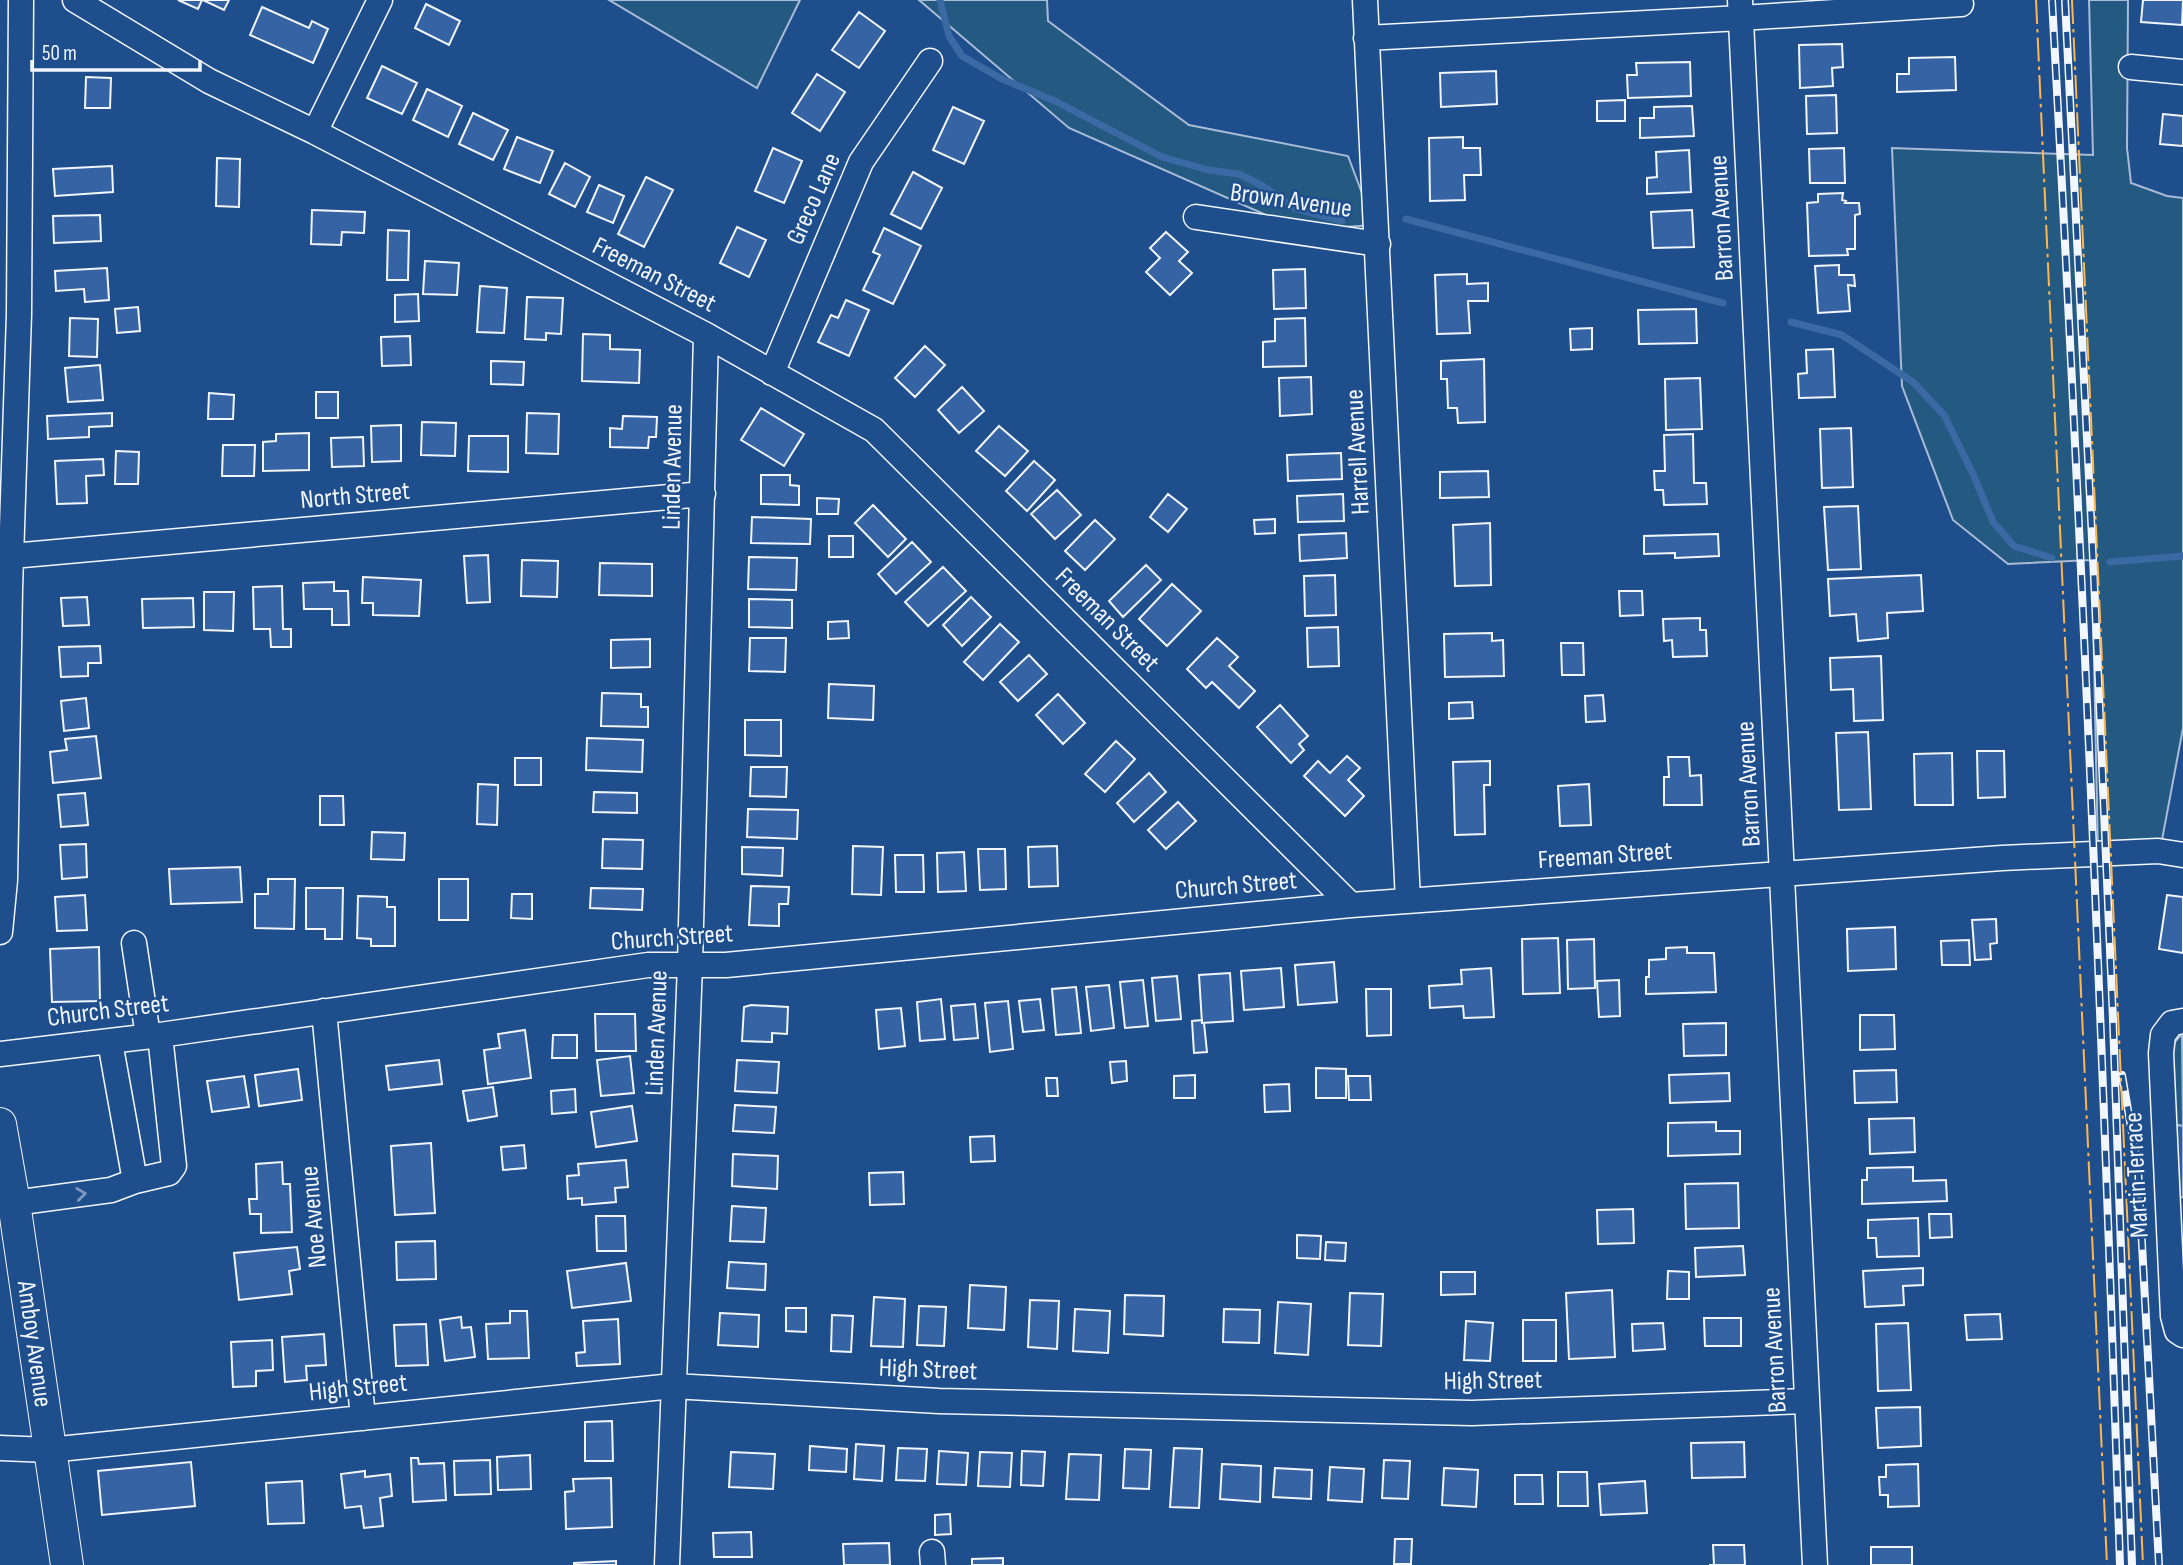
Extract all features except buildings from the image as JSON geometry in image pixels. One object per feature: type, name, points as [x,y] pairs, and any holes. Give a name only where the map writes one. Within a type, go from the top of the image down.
[{"type":"main road","name":"Amboy Avenue","points":[[0,1124],[7,1203],[67,1565]]},
{"type":"street","points":[[0,932],[5,880],[3,811],[9,314],[21,0]]},
{"type":"street","name":"Freeman Street","points":[[75,0],[209,81],[315,132],[706,335],[874,430],[1351,905],[2050,856],[2158,850],[2183,855]]},
{"type":"street","points":[[315,132],[380,0]]},
{"type":"street","name":"Harrell Avenue","points":[[1365,0],[1408,901]]},
{"type":"street","points":[[1366,38],[1741,9],[1961,4]]},
{"type":"street","name":"Barron Avenue","points":[[1741,9],[1815,1565]]},
{"type":"street","name":"Greco Lane","points":[[772,373],[861,162],[930,61]]},
{"type":"street","points":[[2131,67],[2183,72]]},
{"type":"street","name":"Brown Avenue","points":[[1196,217],[1378,244]]},
{"type":"street","name":"Linden Avenue","points":[[667,1565],[690,964],[706,335]]},
{"type":"street","name":"North Street","points":[[8,550],[703,494]]},
{"type":"street","name":"Church Street","points":[[0,1054],[154,1036],[648,965],[726,965],[1351,905]]},
{"type":"street","points":[[7,1203],[111,1190],[169,1172],[174,1166],[154,1036],[134,943]]},
{"type":"street","name":"Noe Avenue","points":[[324,1011],[363,1418]]},
{"type":"street","name":"Martin Terrace","points":[[2183,1021],[2172,1023],[2163,1035],[2161,1053],[2173,1316],[2177,1331],[2183,1335]]},
{"type":"street","points":[[110,1042],[135,1181]]},
{"type":"street","name":"High Street","points":[[0,1448],[49,1450],[673,1387],[939,1401],[1458,1412],[1807,1401]]},
{"type":"shaded area","points":[[609,0],[800,0],[757,88]]},
{"type":"shaded area","points":[[919,0],[1047,0],[1048,21],[1189,125],[1348,156],[1374,225],[1300,230],[1069,128]]},
{"type":"shaded area","points":[[2089,0],[2128,0],[2127,148],[2131,183],[2167,196],[2183,198],[2183,728],[2159,856],[2098,855],[2092,560],[2008,564],[1953,520],[1902,386],[1892,148],[2093,155]]},
{"type":"shaded area","points":[[2182,1034],[2183,1126],[2176,1125],[2172,1045]]},
{"type":"shaded area","points":[[2176,1125],[2183,1126],[2183,1197],[2180,1198]]},
{"type":"waterway","points":[[940,0],[949,36],[962,56],[1002,79],[1055,101],[1162,157],[1208,170],[1239,174],[1263,186],[1294,208],[1342,221]]},
{"type":"waterway","points":[[1406,219],[1723,303]]},
{"type":"waterway","points":[[1791,322],[1842,335],[1913,382],[1944,415],[1993,522],[2014,546],[2052,558]]},
{"type":"waterway","points":[[2110,562],[2183,556]]},
{"type":"railway","points":[[2052,0],[2090,782],[2120,1565]]},
{"type":"railway","points":[[2065,0],[2113,1020],[2132,1565]]},
{"type":"railway","points":[[2122,1075],[2138,1168],[2159,1565]]},
{"type":"power","points":[[2036,0],[2107,1565]]},
{"type":"power","points":[[2072,0],[2143,1565]]}]
